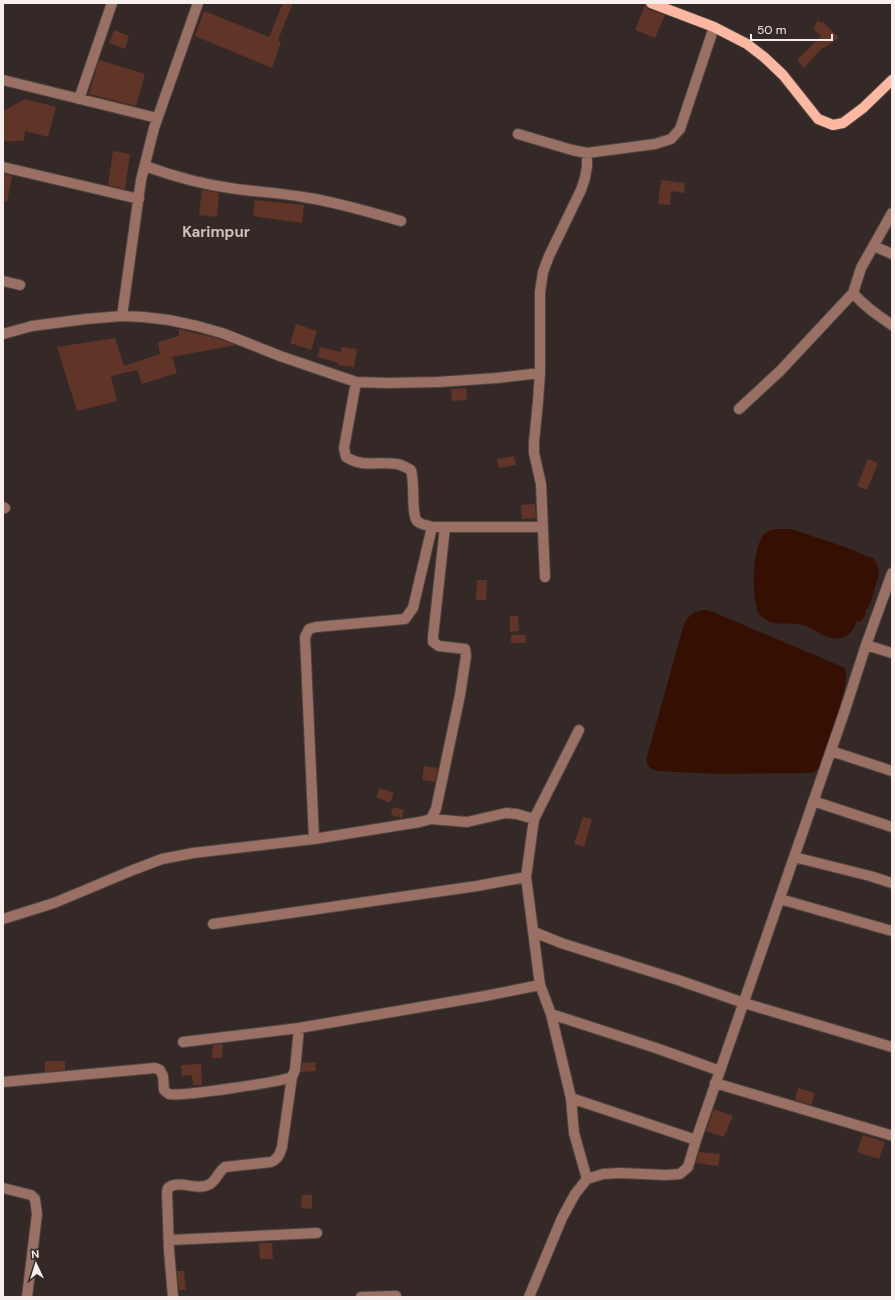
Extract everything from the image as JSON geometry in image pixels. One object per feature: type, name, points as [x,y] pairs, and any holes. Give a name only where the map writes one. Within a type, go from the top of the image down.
[{"type":"main road","points":[[651,3],[714,27],[747,44],[764,56],[783,74],[818,119],[832,125],[843,123],[863,108],[891,83]]},
{"type":"street","points":[[79,99],[112,3]]},
{"type":"street","points":[[122,316],[138,199],[145,166],[157,118],[198,3]]},
{"type":"street","points":[[518,134],[587,153],[655,144],[670,139],[680,128],[714,27]]},
{"type":"street","points":[[3,80],[157,118]]},
{"type":"street","points":[[545,577],[541,484],[534,448],[540,373],[540,292],[544,272],[558,236],[581,190],[587,166],[587,153]]},
{"type":"street","points":[[145,166],[170,175],[205,184],[326,200],[401,221]]},
{"type":"street","points":[[3,167],[138,199]]},
{"type":"street","points":[[739,410],[780,371],[853,293],[861,268],[892,213]]},
{"type":"street","points":[[874,246],[892,254]]},
{"type":"street","points":[[3,281],[20,284]]},
{"type":"street","points":[[853,293],[874,314],[892,325]]},
{"type":"street","points":[[3,334],[32,326],[122,316],[143,317],[169,320],[222,333],[280,356],[356,382],[438,382],[540,373]]},
{"type":"street","points":[[356,382],[344,448],[346,457],[353,462],[364,464],[396,464],[412,470],[414,478],[414,514],[417,521],[432,527],[543,527]]},
{"type":"street","points":[[314,839],[305,637],[309,629],[316,627],[405,619],[413,608],[432,527]]},
{"type":"street","points":[[431,819],[436,809],[444,776],[466,656],[465,649],[460,647],[439,646],[433,642],[445,527]]},
{"type":"street","points":[[529,1297],[562,1218],[575,1194],[587,1178],[603,1174],[620,1173],[666,1175],[680,1174],[688,1167],[715,1083],[892,573]]},
{"type":"street","points":[[866,645],[892,653]]},
{"type":"street","points":[[579,730],[534,819],[526,877],[540,985],[551,1014],[571,1098],[574,1133],[587,1178]]},
{"type":"street","points":[[830,751],[892,771]]},
{"type":"street","points":[[813,802],[892,827]]},
{"type":"street","points":[[3,919],[54,903],[132,870],[162,860],[194,853],[314,839],[431,819],[467,822],[506,813],[517,814],[534,819]]},
{"type":"street","points":[[794,856],[892,883]]},
{"type":"street","points":[[213,924],[469,887],[526,877]]},
{"type":"street","points":[[780,899],[892,932]]},
{"type":"street","points":[[534,932],[561,943],[678,980],[744,1003],[892,1046]]},
{"type":"street","points":[[183,1042],[299,1028],[471,999],[540,985]]},
{"type":"street","points":[[551,1014],[656,1048],[720,1071]]},
{"type":"street","points":[[173,1297],[169,1250],[170,1240],[167,1192],[170,1186],[175,1185],[205,1187],[215,1180],[220,1171],[225,1167],[271,1162],[276,1160],[280,1155],[282,1147],[292,1076],[295,1070],[299,1028]]},
{"type":"street","points":[[3,1082],[154,1068],[160,1070],[163,1076],[164,1090],[169,1094],[179,1094],[278,1081],[292,1076]]},
{"type":"street","points":[[715,1083],[890,1135]]},
{"type":"street","points":[[571,1098],[696,1140]]},
{"type":"street","points":[[3,1188],[30,1195],[35,1199],[37,1214],[27,1297]]},
{"type":"street","points":[[170,1240],[317,1233]]},
{"type":"street","points":[[362,1297],[396,1296]]},
{"type":"shaded area","points":[[775,529],[791,529],[845,547],[874,559],[878,567],[879,574],[870,605],[866,610],[865,616],[861,621],[857,621],[849,634],[844,637],[838,639],[832,638],[804,625],[780,624],[768,621],[759,614],[756,607],[754,584],[755,558],[758,547],[762,538],[767,532]]},
{"type":"shaded area","points":[[705,610],[713,612],[845,668],[845,687],[837,716],[820,767],[812,773],[718,774],[659,771],[649,767],[647,763],[648,753],[684,624],[692,614]]},
{"type":"building","points":[[283,3],[293,3],[278,40],[281,42],[272,68],[195,36],[204,11],[269,37]]},
{"type":"building","points":[[645,5],[648,9],[665,15],[655,38],[635,30]]},
{"type":"building","points":[[818,20],[821,23],[823,22],[839,38],[820,50],[804,68],[797,60],[821,36],[813,29]]},
{"type":"building","points":[[114,30],[129,36],[125,49],[109,43]]},
{"type":"building","points":[[99,60],[145,74],[136,106],[89,94]]},
{"type":"building","points":[[25,99],[56,107],[48,137],[25,131],[24,140],[3,141],[3,111]]},
{"type":"building","points":[[113,151],[130,154],[125,189],[108,185]]},
{"type":"building","points":[[3,174],[12,176],[7,202],[3,201]]},
{"type":"building","points":[[661,180],[685,183],[684,193],[671,191],[670,205],[658,204]]},
{"type":"building","points":[[202,190],[219,193],[217,217],[199,215]]},
{"type":"building","points":[[255,200],[304,205],[302,223],[253,216]]},
{"type":"building","points":[[296,324],[317,331],[311,350],[290,343]]},
{"type":"building","points":[[179,329],[220,339],[236,345],[172,357],[177,373],[142,384],[137,370],[111,376],[117,401],[77,411],[57,347],[115,338],[124,366],[160,354],[158,342],[179,336]]},
{"type":"building","points":[[320,347],[341,352],[341,347],[357,349],[354,367],[338,365],[339,363],[317,357]]},
{"type":"building","points":[[466,388],[467,400],[452,401],[451,389]]},
{"type":"building","points":[[514,456],[516,465],[499,468],[497,459]]},
{"type":"building","points":[[868,459],[878,463],[867,490],[857,486]]},
{"type":"building","points":[[535,504],[536,518],[522,519],[521,505]]},
{"type":"building","points":[[477,580],[487,580],[486,600],[476,600]]},
{"type":"building","points":[[510,616],[518,616],[519,631],[510,632]]},
{"type":"building","points":[[511,635],[526,635],[525,643],[511,643]]},
{"type":"building","points":[[424,766],[438,768],[435,782],[422,780]]},
{"type":"building","points":[[380,788],[394,793],[390,803],[376,797]]},
{"type":"building","points":[[393,807],[404,810],[402,818],[391,815]]},
{"type":"building","points":[[583,817],[592,819],[584,847],[574,844]]},
{"type":"building","points":[[223,1044],[222,1058],[212,1058],[213,1045]]},
{"type":"building","points":[[45,1061],[65,1061],[65,1070],[45,1072]]},
{"type":"building","points":[[315,1062],[316,1071],[301,1072],[302,1063]]},
{"type":"building","points":[[201,1064],[202,1085],[193,1085],[192,1075],[182,1076],[181,1065]]},
{"type":"building","points":[[798,1088],[815,1093],[811,1105],[795,1100]]},
{"type":"building","points":[[714,1109],[733,1116],[724,1137],[706,1131]]},
{"type":"building","points":[[863,1135],[885,1142],[879,1159],[857,1152]]},
{"type":"building","points":[[699,1152],[720,1154],[718,1166],[696,1163]]},
{"type":"building","points":[[302,1195],[312,1195],[312,1209],[301,1208]]},
{"type":"building","points":[[259,1243],[272,1243],[273,1259],[260,1259]]},
{"type":"building","points":[[177,1271],[184,1271],[186,1290],[179,1290]]},
{"type":"district","name":"Karimpur","points":[[216,232]]}]
